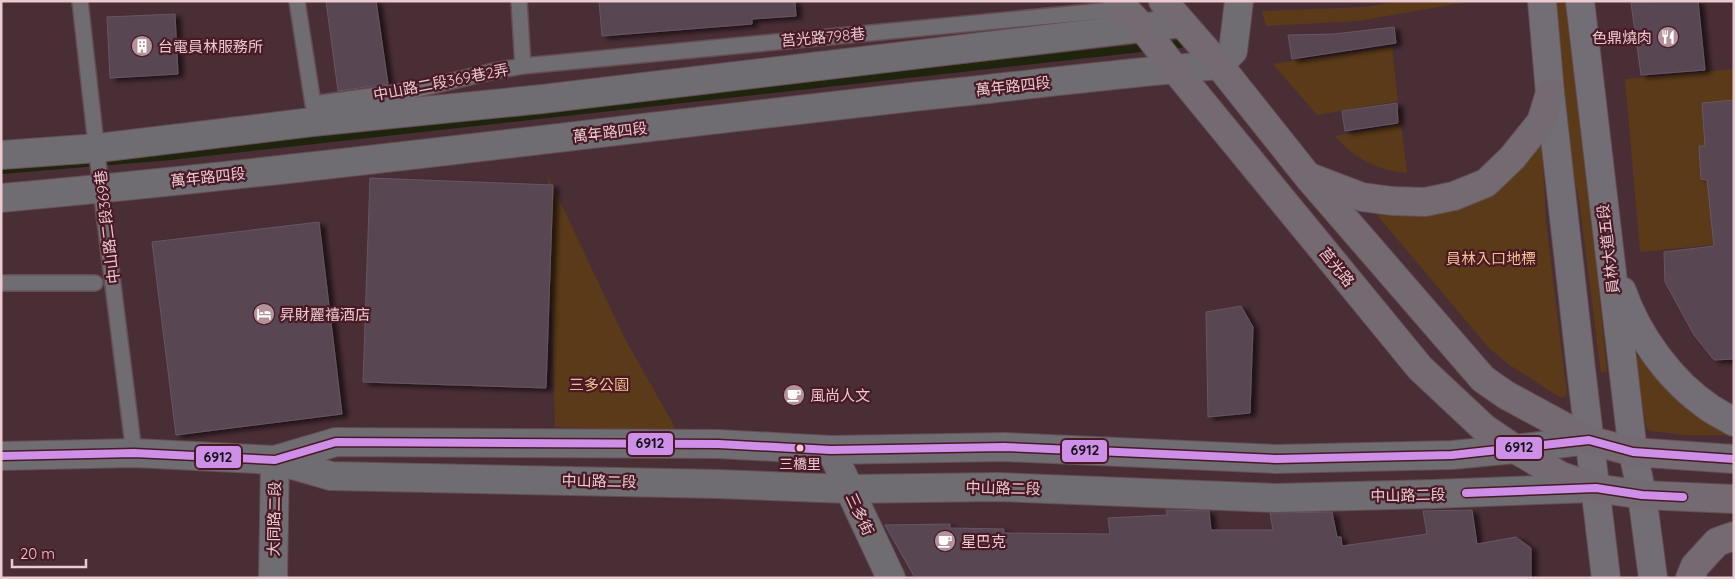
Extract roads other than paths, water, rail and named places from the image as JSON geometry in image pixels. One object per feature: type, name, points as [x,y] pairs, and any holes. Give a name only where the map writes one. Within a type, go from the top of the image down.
[{"type":"main road","points":[[1163,1],[1219,64],[1310,178],[1483,379],[1506,394],[1589,440]]},
{"type":"main road","points":[[1542,1],[1550,93],[1606,578]]},
{"type":"main road","name":"員林大道五段","points":[[1580,1],[1633,452],[1642,495],[1653,578]]},
{"type":"main road","name":"莒光路","points":[[1120,5],[1143,28],[1420,368],[1484,428],[1561,476],[1596,488]]},
{"type":"main road","points":[[1310,178],[1362,197],[1392,201],[1425,202],[1454,196],[1486,183],[1512,158],[1541,122],[1550,93]]},
{"type":"main road","points":[[1606,232],[1622,294],[1639,330],[1671,375],[1709,408],[1734,422]]},
{"type":"main road","name":"中山路二段","points":[[1589,440],[1633,452],[1734,459]]},
{"type":"main road","name":"中山路二段","points":[[1596,488],[1642,495],[1734,499]]},
{"type":"main road","points":[[1690,578],[1695,566],[1717,542],[1734,536]]},
{"type":"street","points":[[1219,64],[1233,51],[1239,1]]},
{"type":"street","points":[[1,156],[98,148],[312,122],[542,99],[1181,23]]},
{"type":"street","name":"萬年路四段","points":[[1,198],[102,189],[1219,64]]},
{"type":"street","name":"中山路二段","points":[[275,460],[336,442],[718,444],[831,450],[1004,447],[1276,459],[1452,455],[1589,440]]},
{"type":"street","name":"三多街","points":[[831,450],[891,578]]},
{"type":"street","name":"中山路二段","points":[[1,456],[134,453],[275,460],[331,476],[718,484],[849,489],[996,487],[1275,498],[1596,488]]},
{"type":"street","name":"大同路二段","points":[[273,578],[275,460]]},
{"type":"lane","name":"中山路二段369巷","points":[[80,1],[134,453]]},
{"type":"lane","name":"中山路二段369巷2弄","points":[[297,1],[313,104],[415,90],[523,66]]},
{"type":"lane","points":[[519,1],[523,66]]},
{"type":"lane","name":"莒光路798巷","points":[[523,66],[1120,5]]},
{"type":"lane","points":[[1,283],[95,283]]},
{"type":"waterway","points":[[1164,46],[1192,42]]},
{"type":"waterway","points":[[1,170],[171,156],[1150,47]]},
{"type":"place","name":"色鼎燒肉","points":[[1668,37]]},
{"type":"place","name":"台電員林服務所","points":[[142,46]]},
{"type":"place","name":"昇財麗禧酒店","points":[[264,314]]},
{"type":"place","name":"風尚人文","points":[[794,395]]},
{"type":"place","name":"三橋里","points":[[800,448]]},
{"type":"place","name":"星巴克","points":[[945,541]]},
{"type":"park label","name":"員林入口地標","points":[[1491,258]]},
{"type":"park label","name":"三多公園","points":[[599,384]]}]
